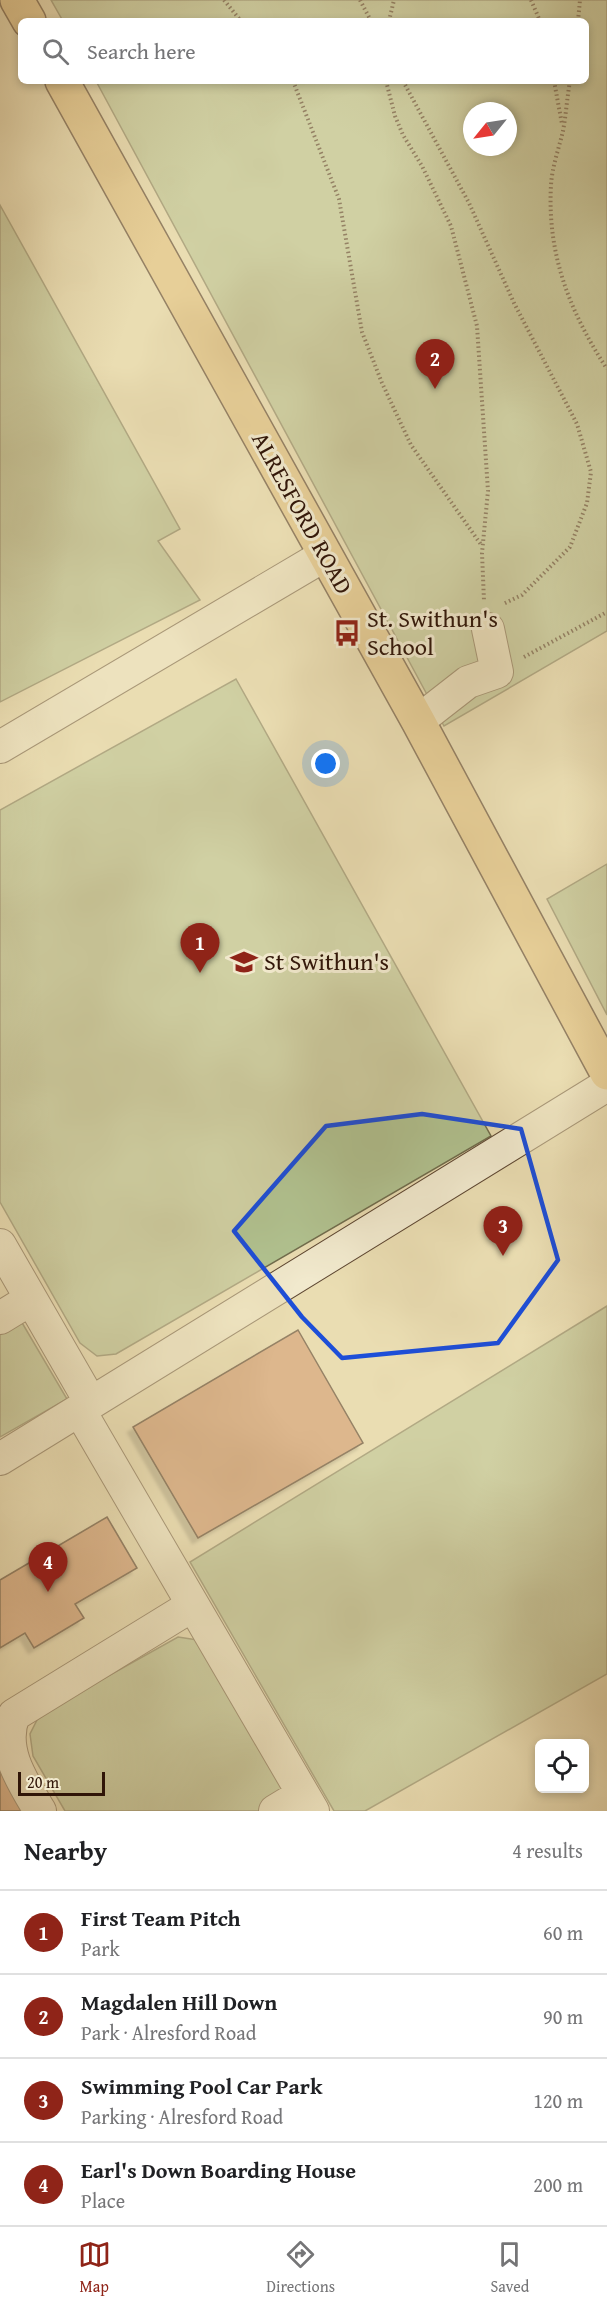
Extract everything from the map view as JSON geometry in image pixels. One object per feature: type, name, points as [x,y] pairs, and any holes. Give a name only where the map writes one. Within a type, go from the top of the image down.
[{"type":"main road","points":[[17,0],[27,18]]},
{"type":"main road","name":"ALRESFORD ROAD","points":[[64,84],[418,721],[607,1073]]},
{"type":"lane","points":[[0,747],[325,555]]},
{"type":"lane","points":[[418,721],[468,682],[497,672],[486,621]]},
{"type":"lane","points":[[0,1459],[607,1084]]},
{"type":"lane","points":[[0,1245],[31,1299],[86,1407],[193,1605],[308,1803],[275,1811]]},
{"type":"lane","points":[[0,1318],[31,1299]]},
{"type":"lane","points":[[40,1811],[7,1754],[6,1728],[14,1715],[193,1605]]},
{"type":"path","points":[[224,0],[239,18]]},
{"type":"path","points":[[360,0],[369,18]]},
{"type":"path","points":[[390,18],[394,0]]},
{"type":"path","points":[[531,0],[539,18]]},
{"type":"path","points":[[578,18],[580,0]]},
{"type":"path","points":[[294,84],[339,199],[362,332],[382,383],[411,445],[482,546]]},
{"type":"path","points":[[387,84],[395,116],[403,135],[422,166],[451,226],[477,326],[488,490],[482,546],[486,621]]},
{"type":"path","points":[[406,84],[469,203],[514,303],[578,424],[591,472],[587,503],[570,548],[522,595],[486,621]]},
{"type":"path","points":[[555,84],[563,128]]},
{"type":"path","points":[[570,84],[551,182],[551,227],[560,277],[595,350],[607,369]]},
{"type":"path","points":[[497,672],[607,612]]},
{"type":"highlighted area","points":[[422,1114],[521,1129],[558,1260],[498,1343],[342,1358],[302,1317],[234,1231],[326,1126]]},
{"type":"green space","points":[[51,0],[607,0],[607,631],[444,726],[98,84],[589,84],[589,18],[61,18]]},
{"type":"green space","points":[[0,205],[180,529],[158,541],[200,600],[0,702]]},
{"type":"green space","points":[[236,679],[491,1136],[116,1354],[97,1356],[80,1343],[0,1202],[0,810]]},
{"type":"green space","points":[[607,864],[607,1015],[547,899]]},
{"type":"green space","points":[[607,1306],[607,1674],[365,1811],[334,1811],[190,1562]]},
{"type":"green space","points":[[21,1321],[67,1399],[0,1437],[0,1333]]},
{"type":"green space","points":[[178,1637],[204,1641],[284,1785],[268,1811],[65,1811],[33,1756],[30,1734],[40,1714]]},
{"type":"building","points":[[298,1330],[363,1443],[198,1538],[133,1427]]},
{"type":"building","points":[[107,1517],[137,1568],[75,1604],[84,1618],[34,1648],[25,1633],[0,1648],[0,1580]]},
{"type":"building","points":[[0,1757],[32,1811],[0,1811]]},
{"type":"place","name":"Magdalen Hill Down","points":[[435,389]]},
{"type":"place","name":"St. Swithun's School","points":[[347,633]]},
{"type":"place","name":"St Swithun's","points":[[244,962]]},
{"type":"place","name":"First Team Pitch","points":[[200,973]]},
{"type":"place","name":"Swimming Pool Car Park","points":[[503,1256]]},
{"type":"place","name":"Earl's Down Boarding House","points":[[48,1592]]}]
